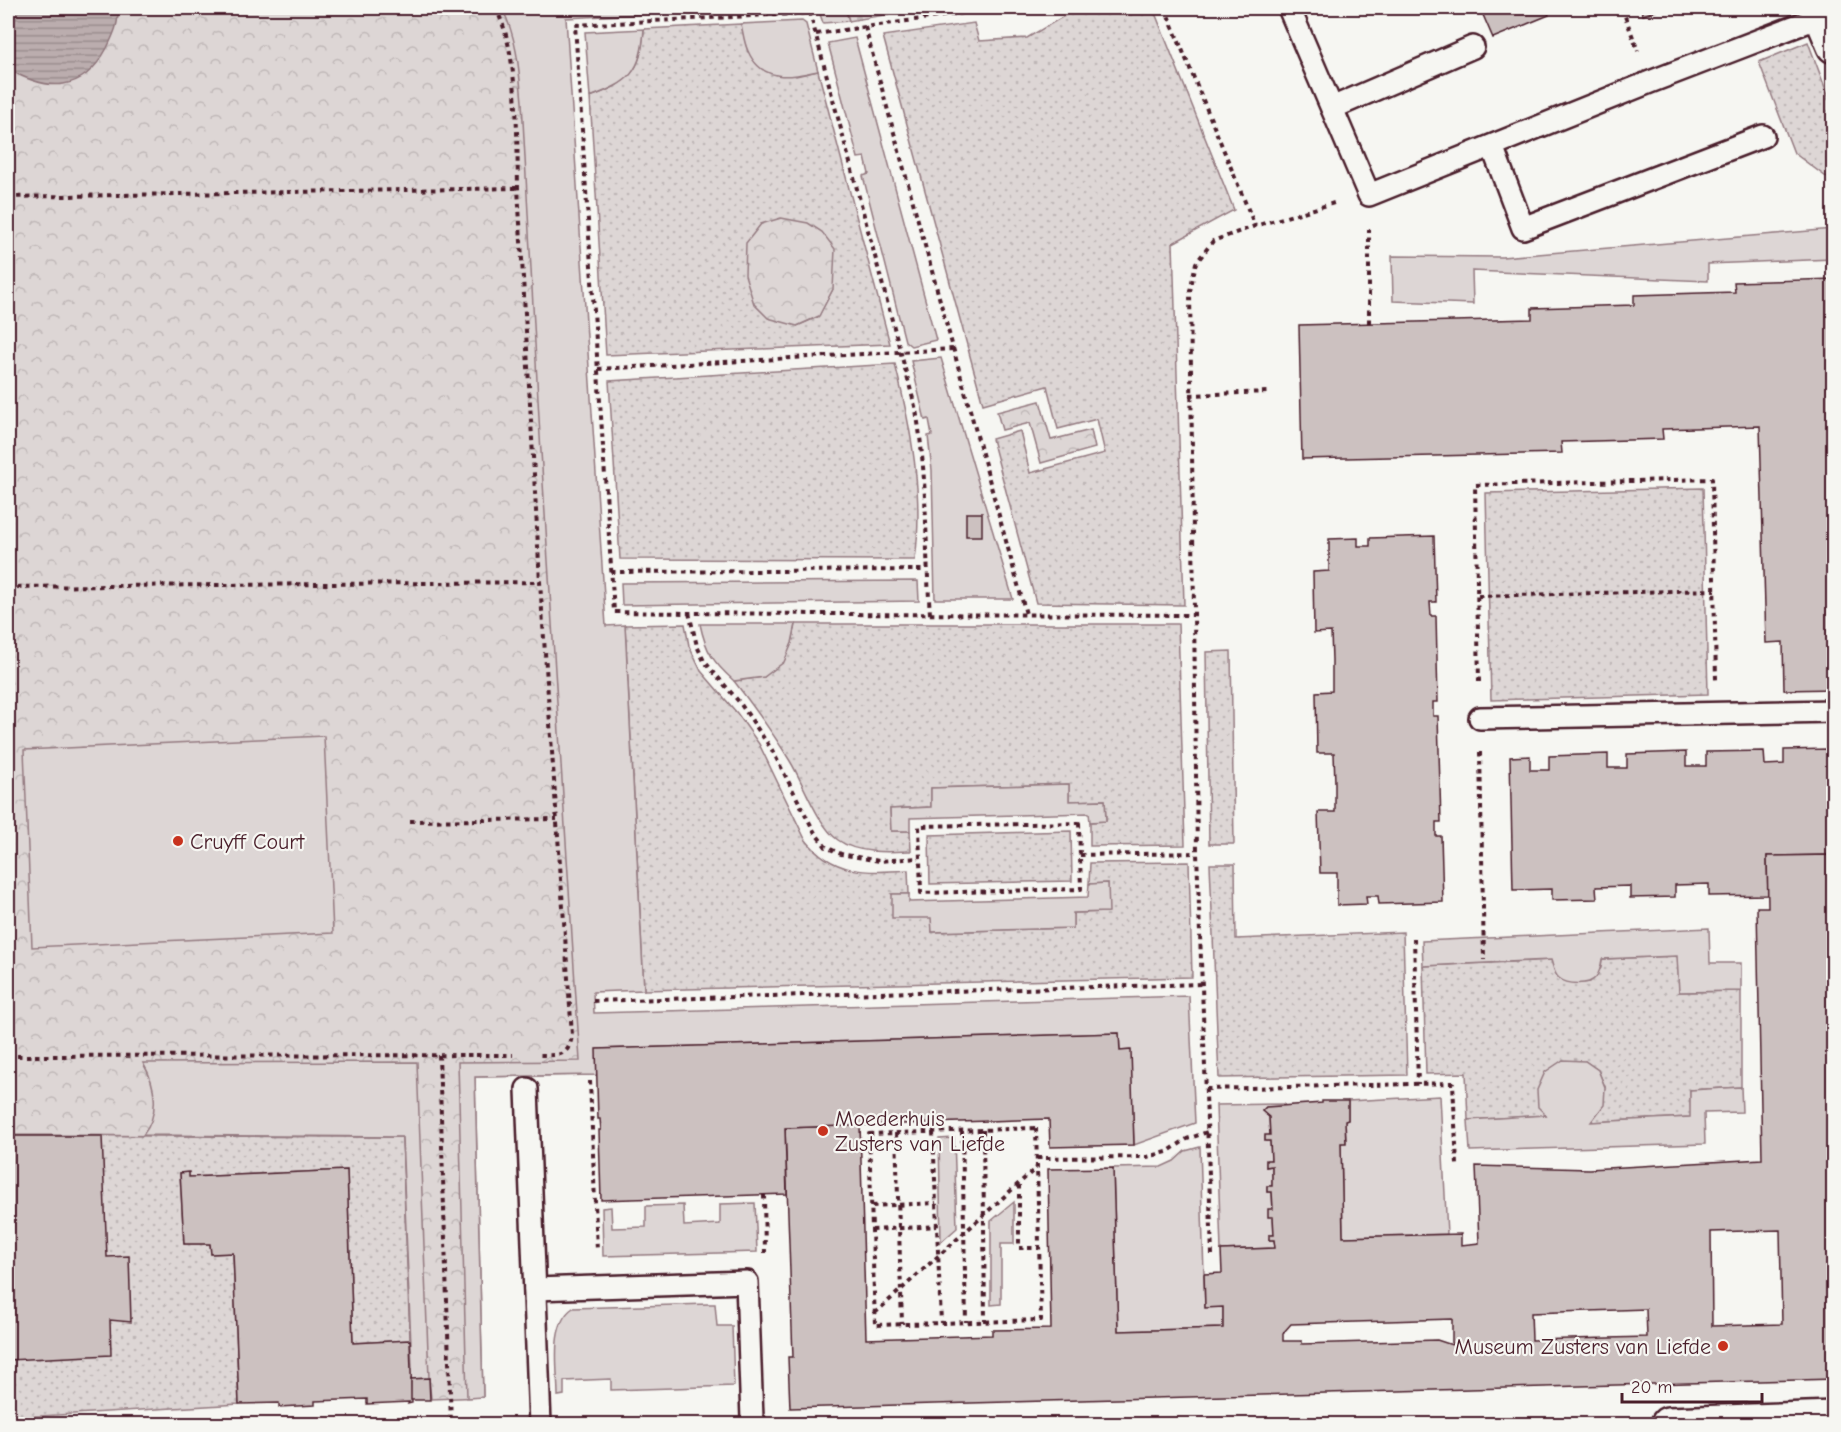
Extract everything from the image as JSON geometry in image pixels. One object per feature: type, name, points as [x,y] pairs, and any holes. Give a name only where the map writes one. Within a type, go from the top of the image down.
[{"type":"street","points":[[1668,1425],[1833,1418]]},
{"type":"lane","points":[[1289,8],[1369,195],[1650,82],[1824,23]]},
{"type":"lane","points":[[1332,108],[1473,47]]},
{"type":"lane","points":[[1492,146],[1523,228],[1763,136]]},
{"type":"lane","points":[[1480,718],[1833,711]]},
{"type":"lane","points":[[527,1089],[540,1425]]},
{"type":"lane","points":[[535,1288],[747,1282],[753,1419],[756,1425]]},
{"type":"path","points":[[495,8],[506,36],[512,62],[517,125],[518,188],[540,582],[572,1035],[571,1046],[567,1052],[560,1055],[530,1055]]},
{"type":"path","points":[[816,34],[999,8]]},
{"type":"path","points":[[1165,8],[1255,226]]},
{"type":"path","points":[[1622,8],[1650,82]]},
{"type":"path","points":[[930,614],[926,570],[927,513],[922,447],[916,410],[810,12],[575,25],[614,612],[689,613],[930,614],[1026,614],[1192,615]]},
{"type":"path","points":[[865,27],[1026,614]]},
{"type":"path","points":[[8,197],[518,188]]},
{"type":"path","points":[[1212,1255],[1197,854],[1192,615],[1190,291],[1196,263],[1213,241],[1346,199],[1369,195],[1369,323]]},
{"type":"path","points":[[598,369],[952,349]]},
{"type":"path","points":[[1190,395],[1268,392]]},
{"type":"path","points":[[1484,960],[1475,485],[1712,479],[1717,713]]},
{"type":"path","points":[[611,572],[926,570]]},
{"type":"path","points":[[8,587],[540,582]]},
{"type":"path","points":[[1478,596],[1715,590]]},
{"type":"path","points":[[689,613],[704,661],[740,703],[772,750],[815,832],[826,846],[841,854],[879,861],[919,858]]},
{"type":"path","points":[[410,820],[557,819]]},
{"type":"path","points":[[1079,823],[1080,855],[1081,889],[921,893],[919,826],[1079,823]]},
{"type":"path","points":[[1080,855],[1197,854]]},
{"type":"path","points":[[1414,938],[1418,1084]]},
{"type":"path","points":[[593,1001],[1202,984]]},
{"type":"path","points":[[439,1055],[451,1425]]},
{"type":"path","points":[[8,1056],[519,1055]]},
{"type":"path","points":[[590,1081],[598,1286]]},
{"type":"path","points":[[1206,1089],[1453,1083],[1456,1165]]},
{"type":"path","points":[[1036,1128],[1041,1320],[874,1325],[869,1134],[962,1131],[1036,1128]]},
{"type":"path","points":[[983,1130],[985,1322]]},
{"type":"path","points":[[962,1131],[966,1322]]},
{"type":"path","points":[[933,1132],[941,1323]]},
{"type":"path","points":[[1036,1158],[1147,1157],[1167,1152],[1187,1139],[1207,1132]]},
{"type":"path","points":[[896,1133],[902,1324]]},
{"type":"path","points":[[874,1313],[1037,1167]]},
{"type":"path","points":[[1018,1184],[1019,1248],[1039,1248]]},
{"type":"path","points":[[747,1282],[766,1266],[764,1195]]},
{"type":"path","points":[[872,1206],[936,1203]]},
{"type":"path","points":[[872,1230],[937,1226]]},
{"type":"green space","points":[[8,8],[530,8],[597,1075],[475,1077],[483,1397],[431,1399],[429,1378],[411,1379],[402,1137],[8,1135]]},
{"type":"green space","points":[[502,8],[699,8],[699,11],[566,18],[606,626],[625,625],[644,990],[593,992],[594,1013],[1189,996],[1195,1123],[1134,1145],[1130,1050],[1120,1051],[1119,1033],[597,1049],[597,1075],[475,1077],[483,1397],[467,1398],[458,1062],[580,1061],[540,436],[522,102],[514,42]]},
{"type":"green space","points":[[818,8],[845,8],[849,21],[823,23]]},
{"type":"green space","points":[[845,8],[925,8],[849,21]]},
{"type":"green space","points":[[1064,8],[1153,8],[1234,210],[1173,243],[1184,605],[1036,603],[992,439],[1020,431],[1030,473],[1105,453],[1097,419],[1058,429],[1047,386],[983,404],[883,36],[974,23],[979,41],[1027,38],[1066,15]]},
{"type":"green space","points":[[802,21],[806,24],[818,71],[787,76],[778,75],[769,73],[754,61],[748,51],[741,24]]},
{"type":"green space","points":[[741,24],[748,52],[796,76],[818,71],[890,344],[606,355],[590,97],[615,86],[631,74],[640,56],[644,29]],"holes":[[[833,289],[818,317],[797,326]]]},
{"type":"green space","points":[[644,29],[640,56],[631,74],[615,86],[590,97],[585,32]]},
{"type":"green space","points":[[855,38],[936,340],[911,346],[905,341],[863,176],[869,174],[865,157],[858,158],[828,43]]},
{"type":"green space","points":[[1808,42],[1833,109],[1833,182],[1794,153],[1759,62]]},
{"type":"green space","points":[[781,218],[808,223],[822,232],[835,249],[833,289],[819,316],[797,326],[768,318],[754,304],[745,275],[746,243],[761,224]]},
{"type":"green space","points":[[1833,229],[1833,259],[1708,264],[1708,281],[1472,271],[1473,304],[1393,301],[1392,256],[1502,257]]},
{"type":"green space","points":[[941,358],[1013,599],[935,599],[932,470],[928,436],[932,435],[929,419],[925,420],[911,361]]},
{"type":"green space","points":[[895,364],[911,437],[917,486],[915,560],[620,559],[609,381]]},
{"type":"green space","points":[[1040,401],[1051,440],[1091,430],[1095,448],[1041,463],[1030,423],[1002,430],[997,412]]},
{"type":"green space","points":[[1703,488],[1708,694],[1491,700],[1486,493]]},
{"type":"green space","points":[[918,581],[919,601],[622,605],[621,583]]},
{"type":"green space","points":[[685,624],[689,646],[701,671],[737,713],[759,744],[805,839],[827,859],[851,869],[864,871],[908,870],[909,894],[892,894],[932,917],[932,932],[1073,928],[1073,913],[1108,912],[1108,883],[1089,884],[1090,863],[1189,862],[1192,977],[644,990],[625,625]]},
{"type":"green space","points":[[700,624],[796,624],[792,643],[784,662],[764,677],[734,681],[711,656]]},
{"type":"green space","points":[[796,624],[1178,624],[1185,845],[1090,846],[1090,822],[1106,821],[1105,800],[1069,801],[1069,784],[931,788],[931,807],[890,809],[891,831],[910,831],[911,851],[873,851],[846,845],[824,825],[784,751],[734,681],[764,677],[792,643]]},
{"type":"green space","points":[[1231,651],[1234,844],[1209,844],[1206,652]]},
{"type":"green space","name":"Cruyff Court","points":[[324,736],[333,933],[32,947],[24,750]]},
{"type":"green space","points":[[1069,784],[1069,801],[1105,800],[1106,821],[1090,822],[1089,813],[910,818],[910,831],[891,831],[890,809],[931,807],[931,788]]},
{"type":"green space","points":[[1071,831],[1072,881],[930,884],[929,835]]},
{"type":"green space","points":[[1210,864],[1235,864],[1236,939],[1403,932],[1407,1075],[1219,1078]]},
{"type":"green space","points":[[1108,883],[1109,912],[1073,913],[1073,928],[932,932],[931,918],[892,918],[892,894],[909,894],[909,902],[1088,897],[1089,884]]},
{"type":"green space","points":[[1709,928],[1710,963],[1741,963],[1741,991],[1679,992],[1677,956],[1602,959],[1596,977],[1578,984],[1559,978],[1551,960],[1423,966],[1422,941]]},
{"type":"green space","points":[[1678,956],[1679,992],[1741,991],[1741,1087],[1690,1090],[1691,1117],[1590,1122],[1605,1087],[1598,1070],[1585,1061],[1547,1115],[1468,1120],[1466,1073],[1426,1074],[1423,966],[1552,960],[1561,977],[1571,982],[1583,983],[1590,982],[1601,968],[1602,959]]},
{"type":"green space","points":[[1563,1060],[1585,1061],[1598,1070],[1605,1087],[1604,1105],[1591,1122],[1690,1117],[1690,1090],[1741,1087],[1742,1112],[1704,1113],[1705,1144],[1470,1151],[1468,1120],[1546,1115],[1538,1107],[1537,1090],[1545,1072]]},
{"type":"green space","points":[[417,1062],[429,1378],[411,1379],[402,1137],[143,1135],[152,1118],[154,1099],[151,1081],[143,1063]]},
{"type":"green space","points":[[1440,1096],[1447,1234],[1343,1237],[1341,1143],[1346,1142],[1345,1121],[1348,1120],[1348,1101]]},
{"type":"green space","points":[[1284,1104],[1285,1107],[1266,1107],[1262,1111],[1269,1117],[1270,1135],[1265,1136],[1265,1141],[1270,1141],[1271,1160],[1266,1161],[1266,1167],[1272,1166],[1272,1186],[1267,1186],[1267,1192],[1272,1192],[1274,1235],[1270,1235],[1269,1240],[1274,1240],[1275,1248],[1221,1250],[1216,1105]]},
{"type":"green space","points":[[8,1135],[402,1137],[410,1340],[353,1343],[347,1170],[189,1177],[188,1172],[180,1173],[184,1244],[210,1244],[211,1254],[233,1253],[239,1404],[8,1418]]},
{"type":"green space","points":[[954,1138],[957,1228],[941,1242],[939,1139]]},
{"type":"green space","points":[[1200,1147],[1205,1307],[1223,1307],[1223,1328],[1118,1331],[1113,1168],[1161,1167],[1174,1161],[1185,1151]]},
{"type":"green space","points":[[1014,1202],[1014,1244],[1001,1244],[1001,1304],[991,1305],[991,1221]]},
{"type":"green space","points":[[755,1203],[757,1252],[603,1256],[602,1208],[611,1207],[612,1228],[646,1227],[646,1206],[683,1205],[684,1226],[720,1224],[720,1204]]},
{"type":"green space","points":[[715,1304],[717,1326],[732,1326],[734,1386],[611,1390],[611,1379],[564,1381],[564,1395],[558,1396],[556,1348],[558,1336],[565,1315],[573,1308]]},
{"type":"shaded area","points":[[8,8],[118,8],[117,24],[107,48],[87,74],[63,84],[37,82],[8,69]]},
{"type":"building","points":[[1480,8],[1546,8],[1549,15],[1493,38]]},
{"type":"building","points":[[1640,8],[1664,8],[1643,15]]},
{"type":"building","points":[[1834,279],[1834,689],[1784,690],[1783,642],[1766,643],[1760,426],[1662,429],[1663,439],[1561,442],[1562,453],[1302,459],[1299,325],[1532,319],[1532,308],[1634,305],[1634,295],[1735,292],[1734,282]]},
{"type":"building","points":[[966,513],[982,513],[982,536],[966,536]]},
{"type":"building","points":[[1434,536],[1436,602],[1430,602],[1431,616],[1436,616],[1438,702],[1433,702],[1433,716],[1438,716],[1441,822],[1436,822],[1436,836],[1441,836],[1443,902],[1379,904],[1378,896],[1366,896],[1367,904],[1337,905],[1337,873],[1320,873],[1318,812],[1335,812],[1335,783],[1334,753],[1317,753],[1316,692],[1332,691],[1332,660],[1331,632],[1314,633],[1313,572],[1329,571],[1329,539],[1358,538],[1358,546],[1370,546],[1370,538]]},
{"type":"building","points":[[1829,749],[1829,756],[1834,756],[1834,855],[1767,856],[1768,895],[1709,896],[1709,884],[1675,885],[1675,897],[1630,898],[1630,886],[1596,887],[1597,899],[1552,900],[1552,889],[1513,890],[1510,757],[1530,756],[1530,770],[1549,770],[1549,756],[1608,754],[1608,768],[1627,768],[1627,754],[1686,752],[1686,766],[1706,766],[1706,752],[1764,751],[1765,765],[1784,764],[1784,750]]},
{"type":"building","name":"Moederhuis Zusters van Liefde","points":[[1831,855],[1834,932],[1834,1379],[790,1408],[788,1357],[793,1357],[785,1128],[860,1125],[866,1339],[992,1335],[992,1330],[1051,1329],[1048,1169],[1113,1168],[1118,1331],[1223,1328],[1223,1307],[1205,1308],[1204,1274],[1222,1273],[1221,1250],[1275,1248],[1274,1240],[1269,1240],[1269,1235],[1274,1235],[1273,1217],[1268,1217],[1268,1209],[1273,1209],[1272,1192],[1267,1192],[1267,1186],[1272,1186],[1272,1166],[1266,1167],[1266,1160],[1271,1160],[1270,1141],[1265,1141],[1265,1135],[1270,1135],[1269,1117],[1262,1111],[1266,1107],[1322,1103],[1322,1101],[1348,1101],[1348,1120],[1345,1121],[1346,1143],[1341,1143],[1343,1237],[1461,1234],[1461,1245],[1479,1243],[1476,1166],[1589,1169],[1762,1159],[1757,907],[1768,907],[1767,856]],"holes":[[[1780,1230],[1782,1324],[1712,1326],[1711,1232]],[[1646,1309],[1647,1337],[1532,1340],[1531,1313]],[[1452,1319],[1452,1345],[1437,1340],[1302,1344],[1302,1341],[1283,1341],[1283,1333],[1291,1324]]]},
{"type":"building","points":[[1119,1033],[1120,1051],[1131,1050],[1134,1145],[1050,1147],[1049,1119],[785,1128],[787,1194],[601,1200],[599,1130],[601,1130],[600,1119],[598,1119],[596,1049]]},
{"type":"building","points":[[8,1136],[102,1136],[107,1257],[129,1256],[131,1322],[110,1320],[111,1355],[8,1360]]},
{"type":"building","points":[[347,1170],[353,1343],[410,1340],[412,1403],[367,1404],[367,1399],[315,1401],[315,1405],[279,1407],[279,1403],[239,1404],[233,1253],[211,1254],[210,1244],[184,1244],[180,1173],[189,1172],[189,1177]]},
{"type":"building","points":[[429,1378],[430,1400],[411,1400],[411,1379]]},
{"type":"place","name":"Cruyff Court","points":[[178,841]]},
{"type":"place","name":"Moederhuis Zusters van Liefde","points":[[823,1131]]},
{"type":"place","name":"Museum Zusters van Liefde","points":[[1723,1346]]}]
